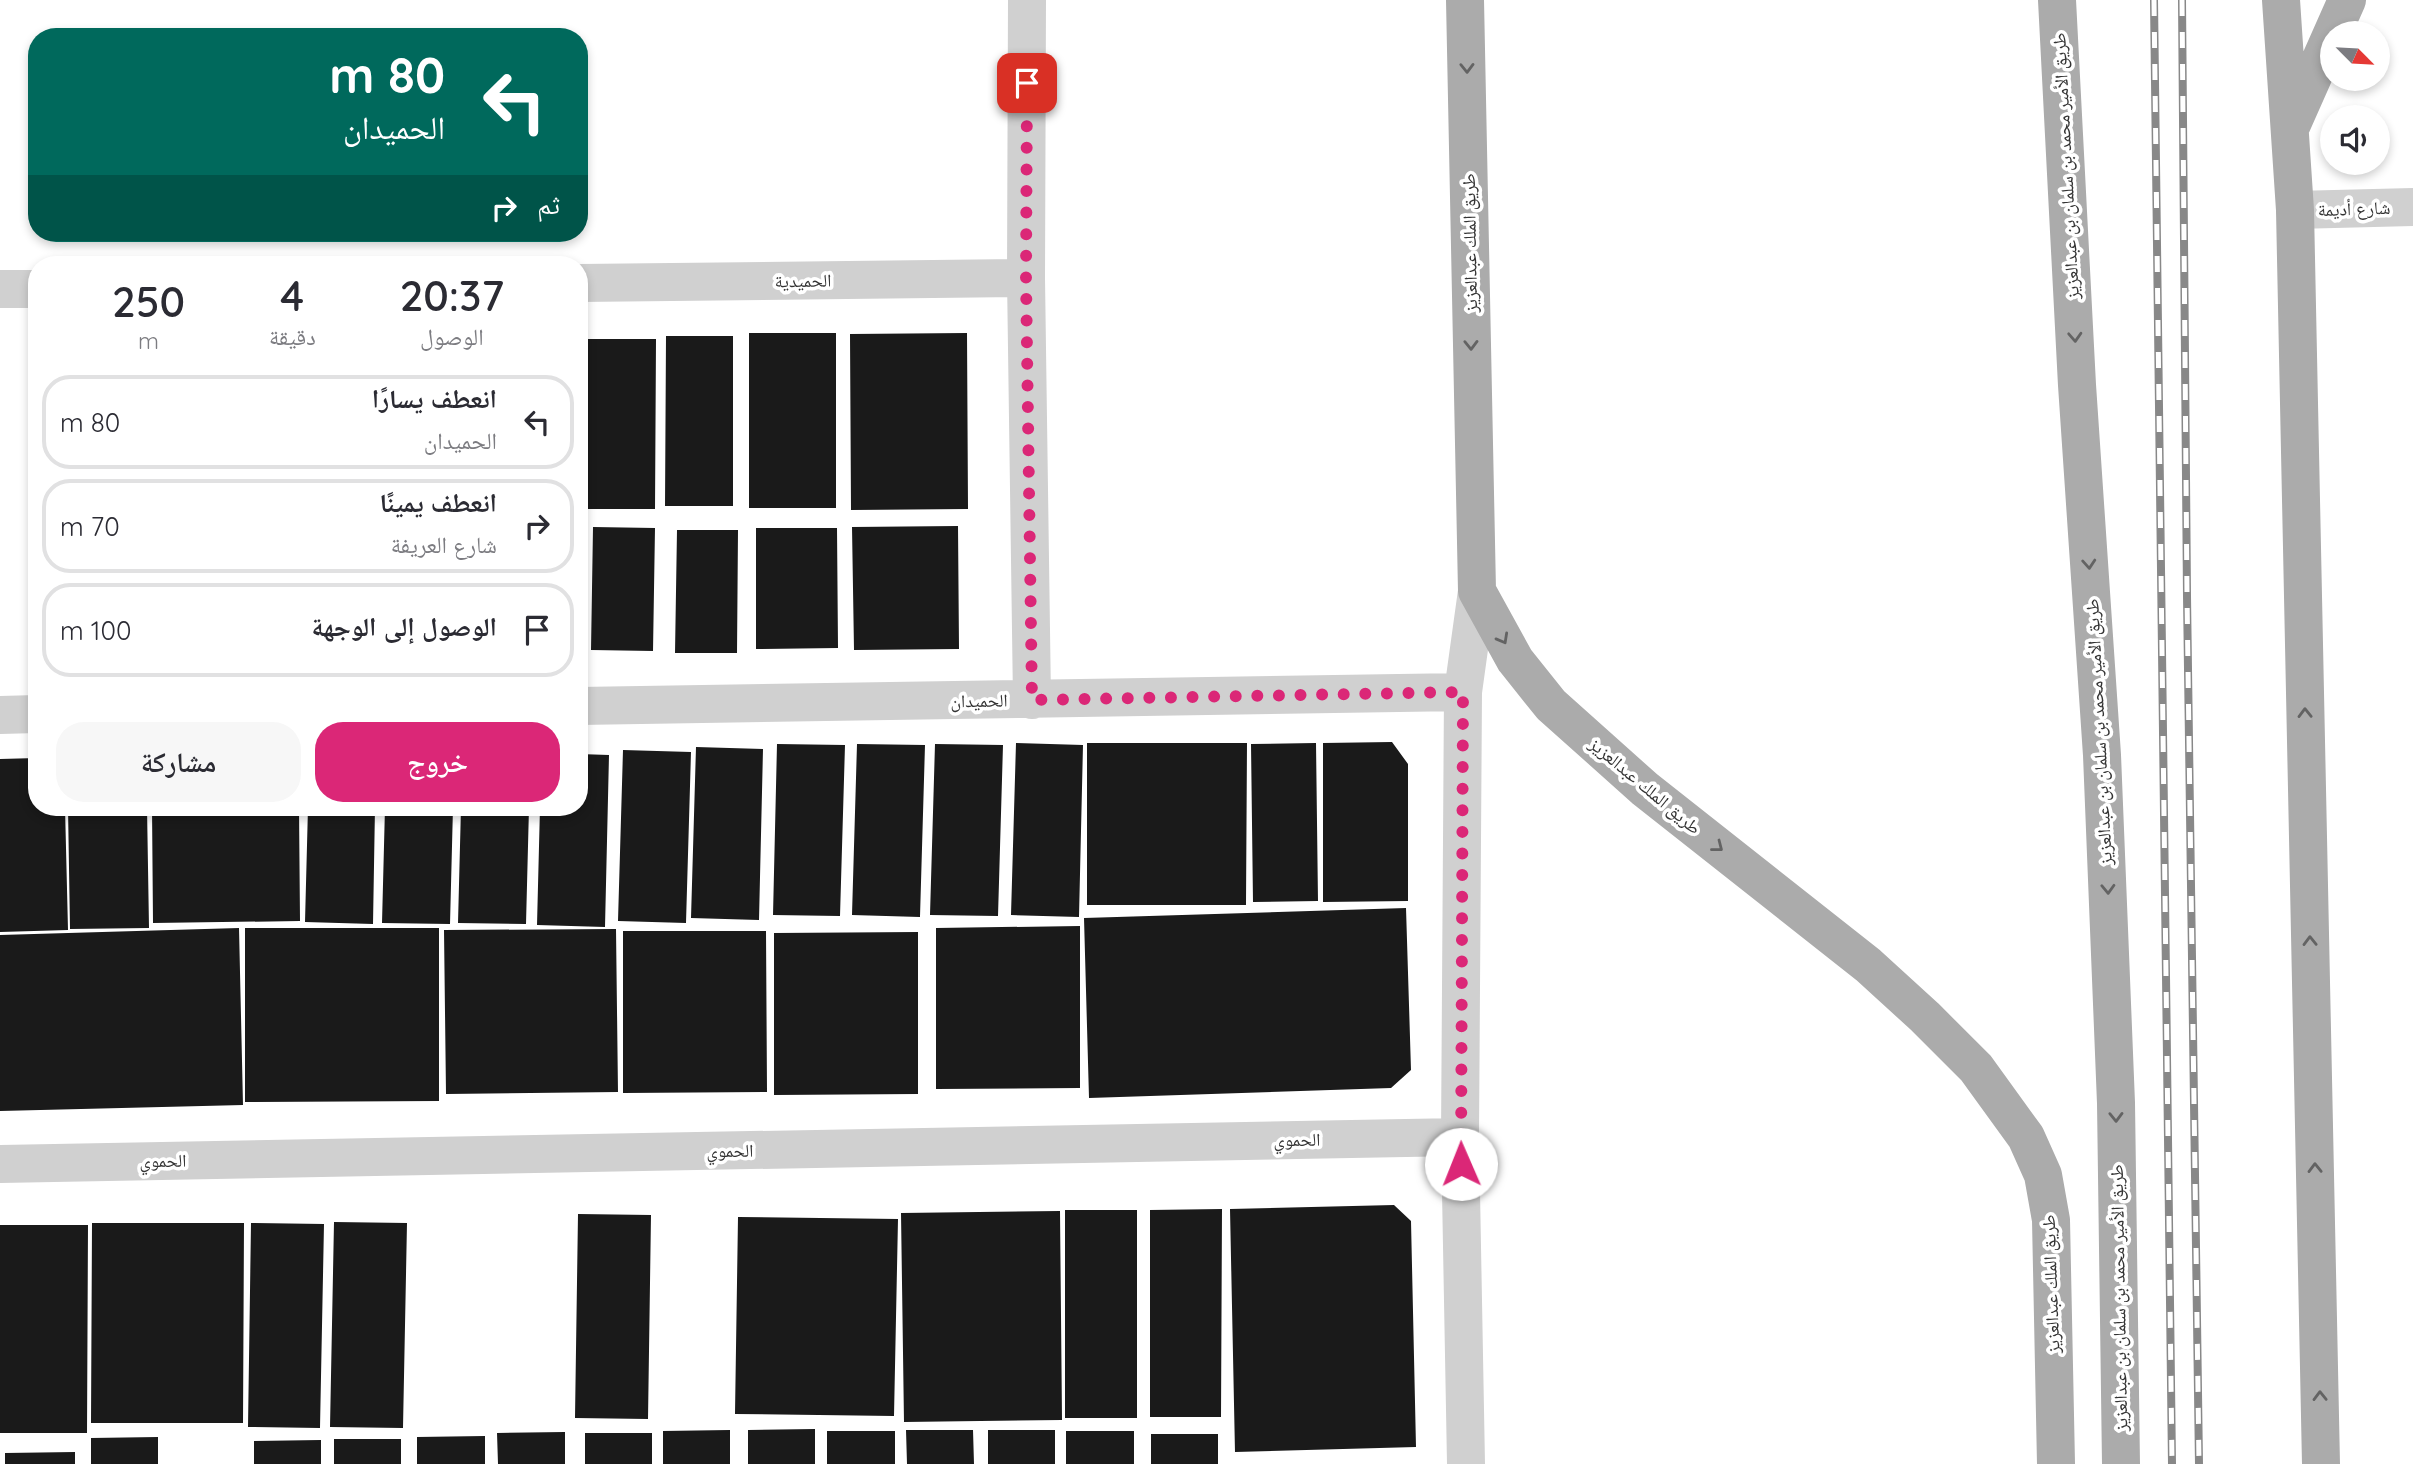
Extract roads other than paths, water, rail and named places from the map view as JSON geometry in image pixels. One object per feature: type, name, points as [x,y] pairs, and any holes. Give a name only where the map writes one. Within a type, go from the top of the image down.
[{"type":"main road","name":"طريق الملك عبدالعزيز","points":[[1465,0],[1477,592],[1515,660],[1551,705],[1645,789],[1868,965],[1976,1068],[2026,1137],[2043,1175],[2051,1220],[2056,1464]]},
{"type":"main road","name":"طريق الأمير محمد بن سلمان بن عبدالعزيز","points":[[2057,0],[2077,385],[2103,769],[2116,1103],[2121,1464]]},
{"type":"main road","points":[[2281,0],[2294,210],[2321,1464]]},
{"type":"main road","points":[[2290,129],[2347,0]]},
{"type":"street","points":[[1027,0],[1026,278],[1032,700]]},
{"type":"street","name":"شارع أديمة","points":[[2294,210],[2413,207]]},
{"type":"street","name":"الحميدية","points":[[588,283],[1026,278]]},
{"type":"street","points":[[0,289],[28,289]]},
{"type":"street","points":[[1466,1464],[1460,1137],[1463,692],[1477,592]]},
{"type":"street","name":"الحميدان","points":[[588,706],[1463,692]]},
{"type":"street","points":[[0,715],[28,714]]},
{"type":"street","name":"الحموي","points":[[0,1164],[1460,1137]]},
{"type":"railway","points":[[2154,0],[2172,1464]]},
{"type":"railway","points":[[2182,0],[2199,1464]]}]
